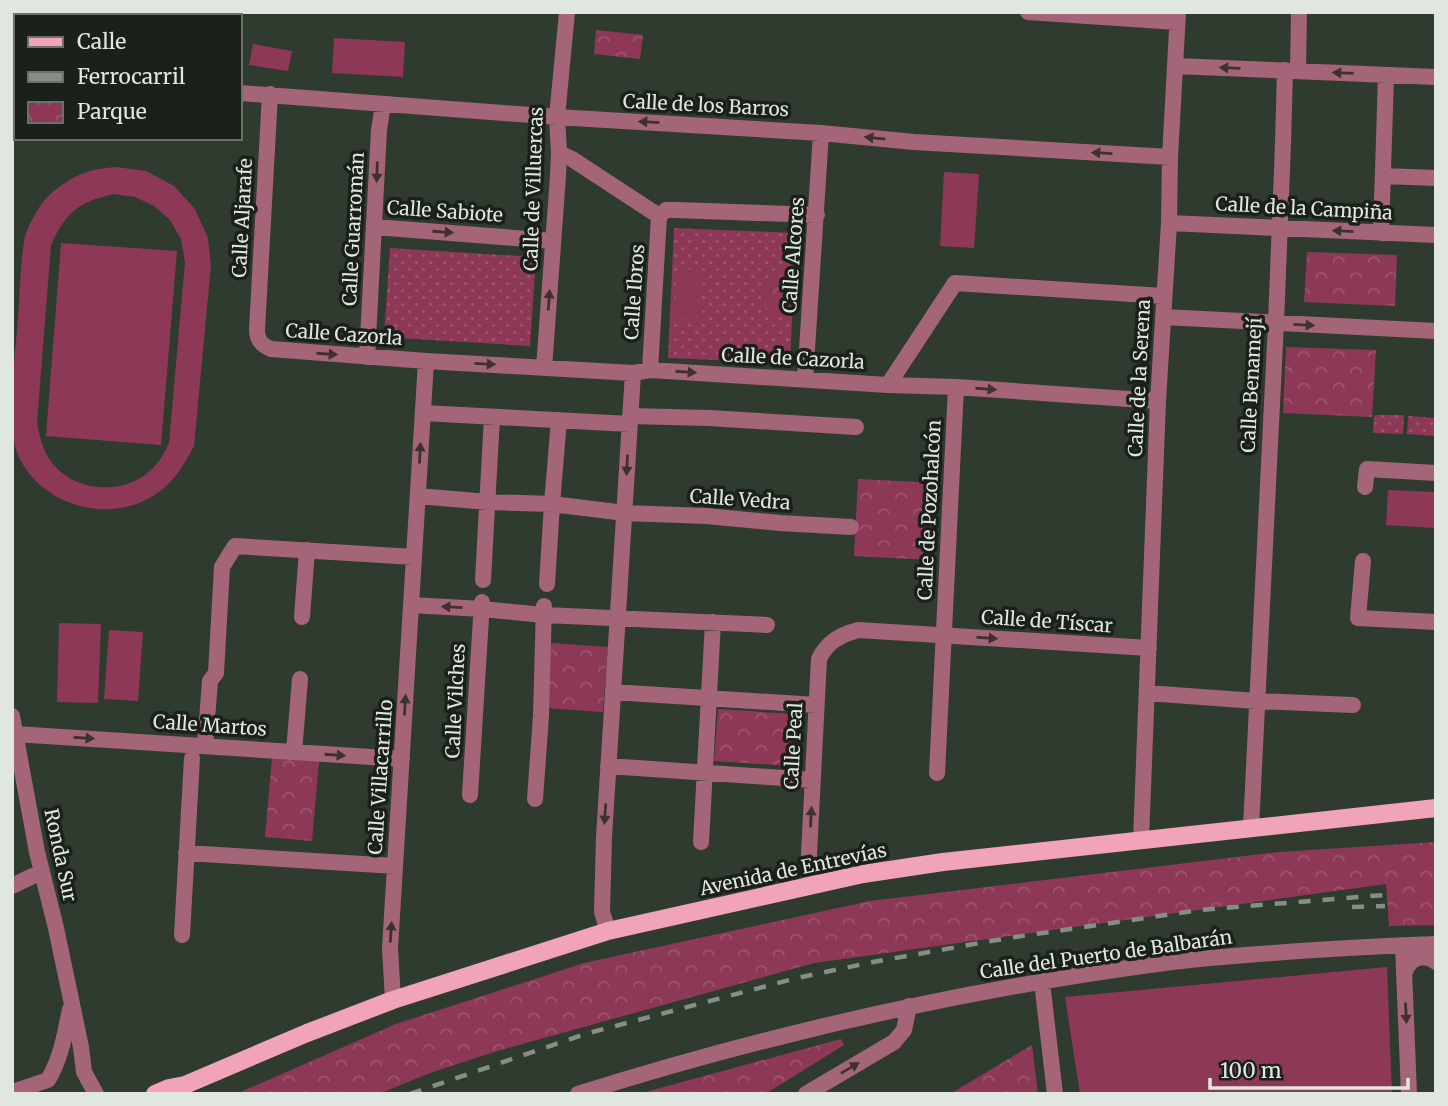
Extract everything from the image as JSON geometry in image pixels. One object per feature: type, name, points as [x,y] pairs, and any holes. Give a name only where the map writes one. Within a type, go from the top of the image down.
[{"type":"main road","name":"Avenida de Entrevías","points":[[155,1094],[169,1088],[180,1089],[307,1033],[393,1000],[608,931],[811,885],[943,862],[1436,808]]},
{"type":"street","name":"Calle de Villuercas","points":[[544,368],[559,153],[556,117],[567,12]]},
{"type":"street","points":[[1028,12],[1177,17]]},
{"type":"street","name":"Calle Benamejí","points":[[1251,828],[1279,228],[1291,71],[1299,12]]},
{"type":"street","name":"Calle de la Serena","points":[[1141,840],[1158,401],[1169,223],[1177,17]]},
{"type":"street","points":[[1175,66],[1436,77]]},
{"type":"street","points":[[1381,233],[1386,75]]},
{"type":"street","name":"Calle de los Barros","points":[[242,93],[556,117],[821,133],[914,142],[1171,157]]},
{"type":"street","name":"Calle Aljarafe","points":[[261,343],[257,330],[270,94]]},
{"type":"street","name":"Calle Guarromán","points":[[367,357],[379,130],[383,104]]},
{"type":"street","name":"Calle Alcores","points":[[805,380],[821,133]]},
{"type":"street","points":[[559,153],[659,216],[666,210],[817,215]]},
{"type":"street","points":[[1383,176],[1436,178]]},
{"type":"street","name":"Calle Ibros","points":[[650,370],[659,216]]},
{"type":"street","name":"Calle de la Campiña","points":[[1169,223],[1436,236]]},
{"type":"street","name":"Calle Sabiote","points":[[375,227],[553,241]]},
{"type":"street","points":[[888,385],[955,283],[1164,296]]},
{"type":"street","points":[[1163,317],[1436,331]]},
{"type":"street","name":"Calle Cazorla","points":[[261,343],[265,347],[278,350],[426,361]]},
{"type":"street","name":"Calle de Cazorla","points":[[426,361],[633,373],[650,370],[1158,401]]},
{"type":"street","name":"Calle Villacarrillo","points":[[393,1000],[390,948],[426,361]]},
{"type":"street","points":[[608,931],[602,912],[604,837],[633,373]]},
{"type":"street","name":"Calle de Pozohalcón","points":[[944,635],[956,387]]},
{"type":"street","points":[[423,413],[559,421],[734,419],[856,427]]},
{"type":"street","points":[[483,580],[492,417]]},
{"type":"street","points":[[547,584],[559,421]]},
{"type":"street","points":[[1365,487],[1367,469],[1436,473]]},
{"type":"street","points":[[418,496],[552,504],[625,513]]},
{"type":"street","name":"Calle Vedra","points":[[625,513],[851,527]]},
{"type":"street","points":[[205,746],[209,681],[216,673],[222,567],[235,545],[414,557]]},
{"type":"street","points":[[302,617],[307,550]]},
{"type":"street","points":[[1363,561],[1357,618],[1436,622]]},
{"type":"street","points":[[411,605],[482,605],[618,619],[766,625]]},
{"type":"street","name":"Calle Vilches","points":[[470,795],[482,605]]},
{"type":"street","points":[[535,799],[544,610]]},
{"type":"street","points":[[701,842],[713,622]]},
{"type":"street","name":"Calle de Tíscar","points":[[858,630],[1149,648]]},
{"type":"street","name":"Calle Peal","points":[[811,885],[808,854],[819,659],[823,650],[833,640],[858,630]]},
{"type":"street","points":[[937,773],[944,635]]},
{"type":"street","points":[[295,752],[300,679]]},
{"type":"street","points":[[613,691],[816,705]]},
{"type":"street","points":[[1147,693],[1353,705]]},
{"type":"street","name":"Ronda Sur","points":[[12,716],[41,872],[72,1002],[84,1072],[96,1094]]},
{"type":"street","name":"Calle Martos","points":[[14,734],[402,759]]},
{"type":"street","name":"Calle Martos","points":[[182,935],[191,758]]},
{"type":"street","points":[[608,766],[812,780]]},
{"type":"street","points":[[186,853],[395,866]]},
{"type":"street","points":[[12,886],[41,872]]},
{"type":"street","name":"Calle del Puerto de Balbarán","points":[[578,1094],[786,1035],[909,1006],[1042,982],[1173,961],[1321,948],[1436,944]]},
{"type":"street","points":[[1403,945],[1409,1094]]},
{"type":"street","points":[[1404,975],[1407,965],[1415,958],[1425,957],[1436,962]]},
{"type":"street","points":[[1042,982],[1055,1094]]},
{"type":"street","name":"Ronda Sur","points":[[50,1082],[61,1051],[72,1002]]},
{"type":"street","points":[[806,1094],[894,1042],[904,1030],[909,1006]]},
{"type":"street","points":[[12,1092],[50,1082],[64,1066],[84,1072]]},
{"type":"green space","points":[[596,30],[643,35],[640,59],[594,54]]},
{"type":"green space","points":[[334,38],[405,42],[403,77],[332,73]]},
{"type":"green space","points":[[253,44],[292,51],[288,71],[249,65]]},
{"type":"green space","points":[[116,167],[146,171],[174,186],[195,209],[208,238],[211,265],[194,446],[163,489],[145,501],[103,509],[62,500],[29,474],[18,455],[14,441],[12,407],[22,261],[29,227],[40,206],[63,184],[88,172]],"holes":[[[114,194],[135,197],[154,206],[170,220],[181,239],[185,262],[169,443],[158,462],[148,473],[135,481],[121,486],[91,486],[77,482],[53,464],[44,450],[37,423],[51,245],[68,216],[82,205]]]},
{"type":"green space","points":[[944,172],[979,174],[974,248],[940,246]]},
{"type":"green space","points":[[674,228],[796,233],[790,363],[668,358]]},
{"type":"green space","points":[[61,243],[177,251],[161,445],[46,436]]},
{"type":"green space","points":[[390,248],[536,257],[530,346],[384,337]]},
{"type":"green space","points":[[1307,252],[1397,255],[1395,306],[1304,302]]},
{"type":"green space","points":[[677,269],[703,270],[700,320],[674,319]]},
{"type":"green space","points":[[785,282],[787,315],[767,317],[764,283]]},
{"type":"green space","points":[[1286,347],[1376,350],[1372,417],[1283,413]]},
{"type":"green space","points":[[1374,415],[1404,415],[1403,434],[1373,433]]},
{"type":"green space","points":[[1408,416],[1436,418],[1436,436],[1407,434]]},
{"type":"green space","points":[[858,479],[937,483],[932,560],[854,556]]},
{"type":"green space","points":[[1388,490],[1436,492],[1436,528],[1386,525]]},
{"type":"green space","points":[[59,623],[101,624],[98,703],[57,702]]},
{"type":"green space","points":[[109,630],[143,632],[138,701],[104,699]]},
{"type":"green space","points":[[551,643],[608,647],[603,712],[546,708]]},
{"type":"green space","points":[[718,709],[794,714],[791,766],[714,761]]},
{"type":"green space","points":[[272,757],[319,761],[312,841],[265,837]]},
{"type":"green space","points":[[1436,842],[1436,925],[1389,926],[1386,884],[814,963],[494,1052],[427,1074],[379,1094],[236,1094],[396,1024],[584,963],[870,901],[1279,852]]},
{"type":"green space","points":[[1387,967],[1392,1094],[1080,1094],[1065,997]]},
{"type":"green space","points":[[841,1039],[844,1045],[765,1094],[638,1094]]},
{"type":"green space","points":[[1032,1045],[1038,1094],[950,1094]]},
{"type":"railway","points":[[410,1094],[585,1034],[797,978],[873,962],[1002,939],[1199,910],[1384,895]]},
{"type":"railway","points":[[1352,907],[1385,906]]}]
